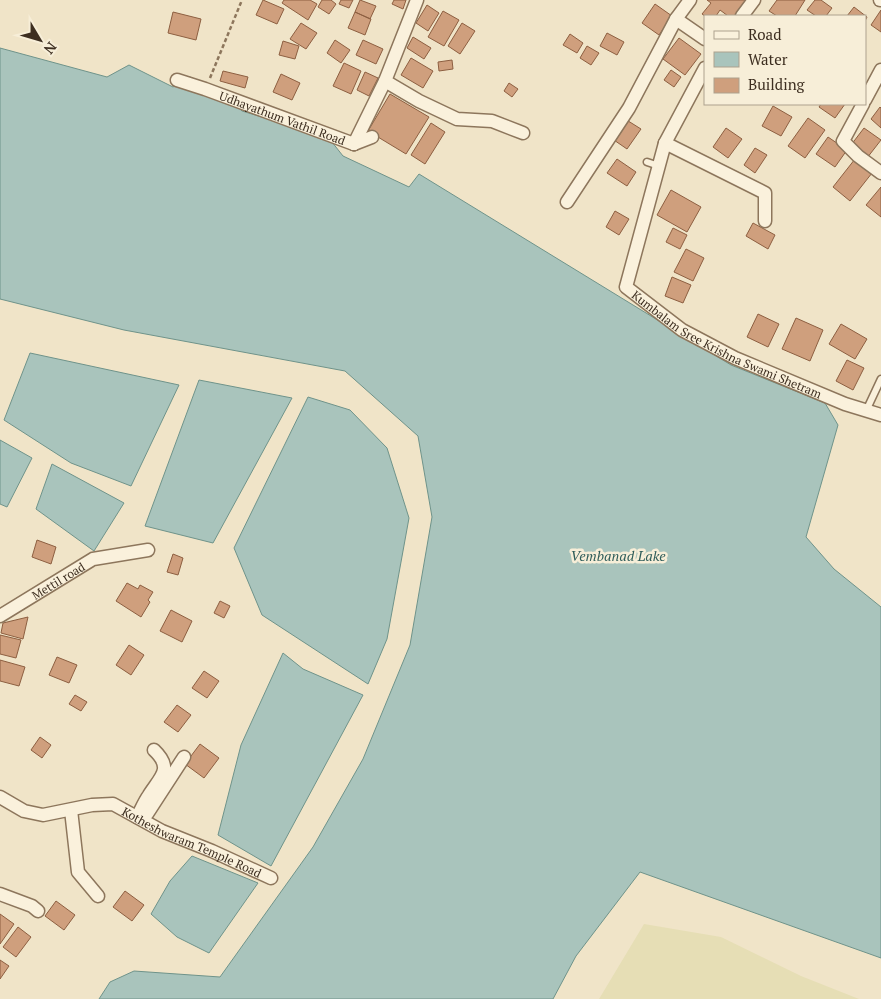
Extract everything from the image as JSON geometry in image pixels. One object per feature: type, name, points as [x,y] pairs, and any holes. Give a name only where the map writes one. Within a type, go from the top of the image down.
[{"type":"street","name":"Udhayathum Vathil Road","points":[[177,80],[205,88],[354,144],[384,81],[417,0]]},
{"type":"street","points":[[567,202],[629,108],[676,19],[690,0]]},
{"type":"street","points":[[743,15],[754,0]]},
{"type":"street","points":[[676,19],[704,38]]},
{"type":"street","name":"Kumbalam Sree Krishna Swami Shetram","points":[[704,70],[653,164],[626,287],[682,330],[735,358],[846,404],[881,415]]},
{"type":"street","points":[[866,98],[881,70]]},
{"type":"street","points":[[384,81],[456,120],[492,122],[523,133]]},
{"type":"street","points":[[862,105],[843,141],[858,156],[881,173]]},
{"type":"street","points":[[354,144],[372,137]]},
{"type":"street","points":[[665,143],[765,193],[765,221]]},
{"type":"street","name":"Mettil road","points":[[0,616],[93,559],[148,550]]},
{"type":"street","points":[[140,819],[149,795],[161,779],[165,769],[162,758],[154,750]]},
{"type":"street","points":[[140,819],[184,757]]},
{"type":"street","name":"Kotheshwaram Temple Road","points":[[0,797],[24,811],[43,815],[92,805],[113,804],[162,831],[212,850],[271,878]]},
{"type":"street","points":[[71,810],[78,872],[98,896]]},
{"type":"street","points":[[0,894],[32,906],[38,911]]},
{"type":"lane","points":[[866,411],[881,378]]},
{"type":"path","points":[[205,88],[242,0]]},
{"type":"shaded area","points":[[644,924],[721,937],[801,976],[859,999],[599,999]]},
{"type":"water","name":"Vembanad Lake","points":[[0,48],[107,77],[129,65],[173,87],[190,77],[223,93],[242,111],[328,137],[343,156],[409,187],[419,174],[731,365],[825,403],[838,425],[806,537],[834,569],[881,607],[881,958],[640,872],[576,956],[553,999],[99,999],[110,982],[134,971],[220,977],[313,847],[363,759],[410,645],[432,517],[418,436],[345,371],[124,330],[0,299]]},
{"type":"water","points":[[30,353],[179,385],[131,486],[71,463],[4,420]]},
{"type":"water","points":[[199,380],[292,398],[213,543],[145,526]]},
{"type":"water","points":[[308,397],[350,410],[387,448],[409,518],[387,639],[368,684],[262,615],[234,548]]},
{"type":"water","points":[[0,440],[32,458],[7,507],[0,504]]},
{"type":"water","points":[[52,464],[124,503],[94,551],[36,509]]},
{"type":"water","points":[[283,653],[303,669],[363,695],[271,866],[218,835],[241,745]]},
{"type":"water","points":[[192,856],[258,883],[209,953],[177,937],[151,914],[170,881]]},
{"type":"building","points":[[263,0],[284,9],[277,24],[256,15]]},
{"type":"building","points":[[284,0],[310,0],[317,4],[308,20],[282,3]]},
{"type":"building","points":[[322,0],[331,0],[336,4],[329,14],[318,7]]},
{"type":"building","points":[[341,0],[353,0],[349,8],[339,4]]},
{"type":"building","points":[[360,0],[376,6],[370,19],[355,12]]},
{"type":"building","points":[[394,0],[406,0],[403,9],[392,4]]},
{"type":"building","points":[[707,0],[748,0],[737,15],[727,15],[720,10],[717,15],[702,14],[711,3]]},
{"type":"building","points":[[777,0],[805,0],[796,15],[775,15],[769,11]]},
{"type":"building","points":[[815,0],[821,0],[832,8],[827,15],[814,15],[807,10]]},
{"type":"building","points":[[655,4],[672,16],[659,35],[642,23]]},
{"type":"building","points":[[427,5],[439,13],[428,31],[416,23]]},
{"type":"building","points":[[854,7],[864,15],[848,15]]},
{"type":"building","points":[[881,10],[881,32],[871,25]]},
{"type":"building","points":[[443,11],[459,20],[444,46],[428,37]]},
{"type":"building","points":[[173,12],[201,19],[196,40],[168,33]]},
{"type":"building","points":[[355,12],[371,19],[365,35],[348,28]]},
{"type":"building","points":[[301,23],[317,33],[306,49],[290,39]]},
{"type":"building","points":[[462,23],[475,31],[460,54],[448,46]]},
{"type":"building","points":[[607,33],[624,42],[617,55],[600,46]]},
{"type":"building","points":[[570,34],[583,43],[577,53],[563,45]]},
{"type":"building","points":[[413,37],[431,48],[424,59],[407,48]]},
{"type":"building","points":[[679,38],[701,54],[685,75],[663,59]]},
{"type":"building","points":[[335,40],[350,50],[341,63],[327,53]]},
{"type":"building","points":[[363,40],[383,49],[376,64],[356,55]]},
{"type":"building","points":[[283,41],[299,46],[295,59],[279,55]]},
{"type":"building","points":[[587,46],[599,53],[591,65],[580,58]]},
{"type":"building","points":[[411,58],[433,71],[423,88],[401,75]]},
{"type":"building","points":[[452,60],[453,69],[439,71],[438,62]]},
{"type":"building","points":[[344,63],[361,71],[351,94],[333,86]]},
{"type":"building","points":[[671,70],[681,77],[674,87],[664,80]]},
{"type":"building","points":[[223,71],[248,77],[245,88],[220,81]]},
{"type":"building","points":[[365,72],[378,78],[369,96],[357,90]]},
{"type":"building","points":[[281,74],[300,83],[292,100],[273,92]]},
{"type":"building","points":[[509,83],[518,89],[512,97],[504,91]]},
{"type":"building","points":[[390,94],[429,117],[406,154],[368,131]]},
{"type":"building","points":[[820,105],[844,105],[835,118],[819,107]]},
{"type":"building","points":[[773,106],[792,117],[781,136],[762,126]]},
{"type":"building","points":[[881,108],[881,128],[871,119]]},
{"type":"building","points":[[808,118],[825,130],[805,158],[788,146]]},
{"type":"building","points":[[625,119],[641,129],[627,149],[611,138]]},
{"type":"building","points":[[431,123],[445,132],[425,164],[411,155]]},
{"type":"building","points":[[726,128],[742,139],[728,158],[713,147]]},
{"type":"building","points":[[864,128],[881,140],[867,158],[851,145]]},
{"type":"building","points":[[828,137],[847,150],[835,167],[816,154]]},
{"type":"building","points":[[755,148],[767,155],[755,173],[744,165]]},
{"type":"building","points":[[617,159],[636,172],[627,186],[607,173]]},
{"type":"building","points":[[855,159],[872,173],[850,201],[833,187]]},
{"type":"building","points":[[881,187],[881,217],[866,205]]},
{"type":"building","points":[[671,190],[701,207],[687,232],[657,215]]},
{"type":"building","points":[[615,211],[629,219],[619,235],[606,227]]},
{"type":"building","points":[[753,223],[775,235],[768,249],[746,236]]},
{"type":"building","points":[[673,228],[687,235],[680,249],[666,242]]},
{"type":"building","points":[[686,249],[704,258],[693,281],[674,272]]},
{"type":"building","points":[[672,277],[691,285],[683,303],[665,296]]},
{"type":"building","points":[[758,314],[779,324],[768,347],[747,337]]},
{"type":"building","points":[[796,318],[823,330],[810,361],[782,349]]},
{"type":"building","points":[[841,324],[867,339],[855,359],[829,344]]},
{"type":"building","points":[[847,360],[864,368],[853,390],[836,381]]},
{"type":"building","points":[[37,540],[56,547],[51,564],[32,557]]},
{"type":"building","points":[[173,554],[183,558],[178,575],[167,572]]},
{"type":"building","points":[[127,583],[138,589],[140,585],[153,592],[148,600],[150,602],[141,617],[116,601]]},
{"type":"building","points":[[220,601],[230,606],[224,618],[214,613]]},
{"type":"building","points":[[171,610],[192,621],[182,642],[160,631]]},
{"type":"building","points":[[28,617],[23,639],[1,633],[3,623]]},
{"type":"building","points":[[0,635],[21,640],[16,658],[0,654]]},
{"type":"building","points":[[129,645],[144,655],[131,675],[116,665]]},
{"type":"building","points":[[57,657],[77,665],[69,683],[49,675]]},
{"type":"building","points":[[0,660],[25,667],[19,686],[0,681]]},
{"type":"building","points":[[204,671],[219,681],[207,698],[192,688]]},
{"type":"building","points":[[75,695],[87,702],[81,711],[69,704]]},
{"type":"building","points":[[177,705],[191,715],[178,732],[164,722]]},
{"type":"building","points":[[40,737],[51,745],[42,758],[31,750]]},
{"type":"building","points":[[200,744],[219,758],[204,778],[185,764]]},
{"type":"building","points":[[125,891],[144,905],[132,921],[113,907]]},
{"type":"building","points":[[56,901],[75,915],[64,930],[45,916]]},
{"type":"building","points":[[0,914],[14,924],[0,944]]},
{"type":"building","points":[[18,927],[31,937],[16,957],[3,947]]},
{"type":"building","points":[[0,960],[9,966],[0,979]]}]
